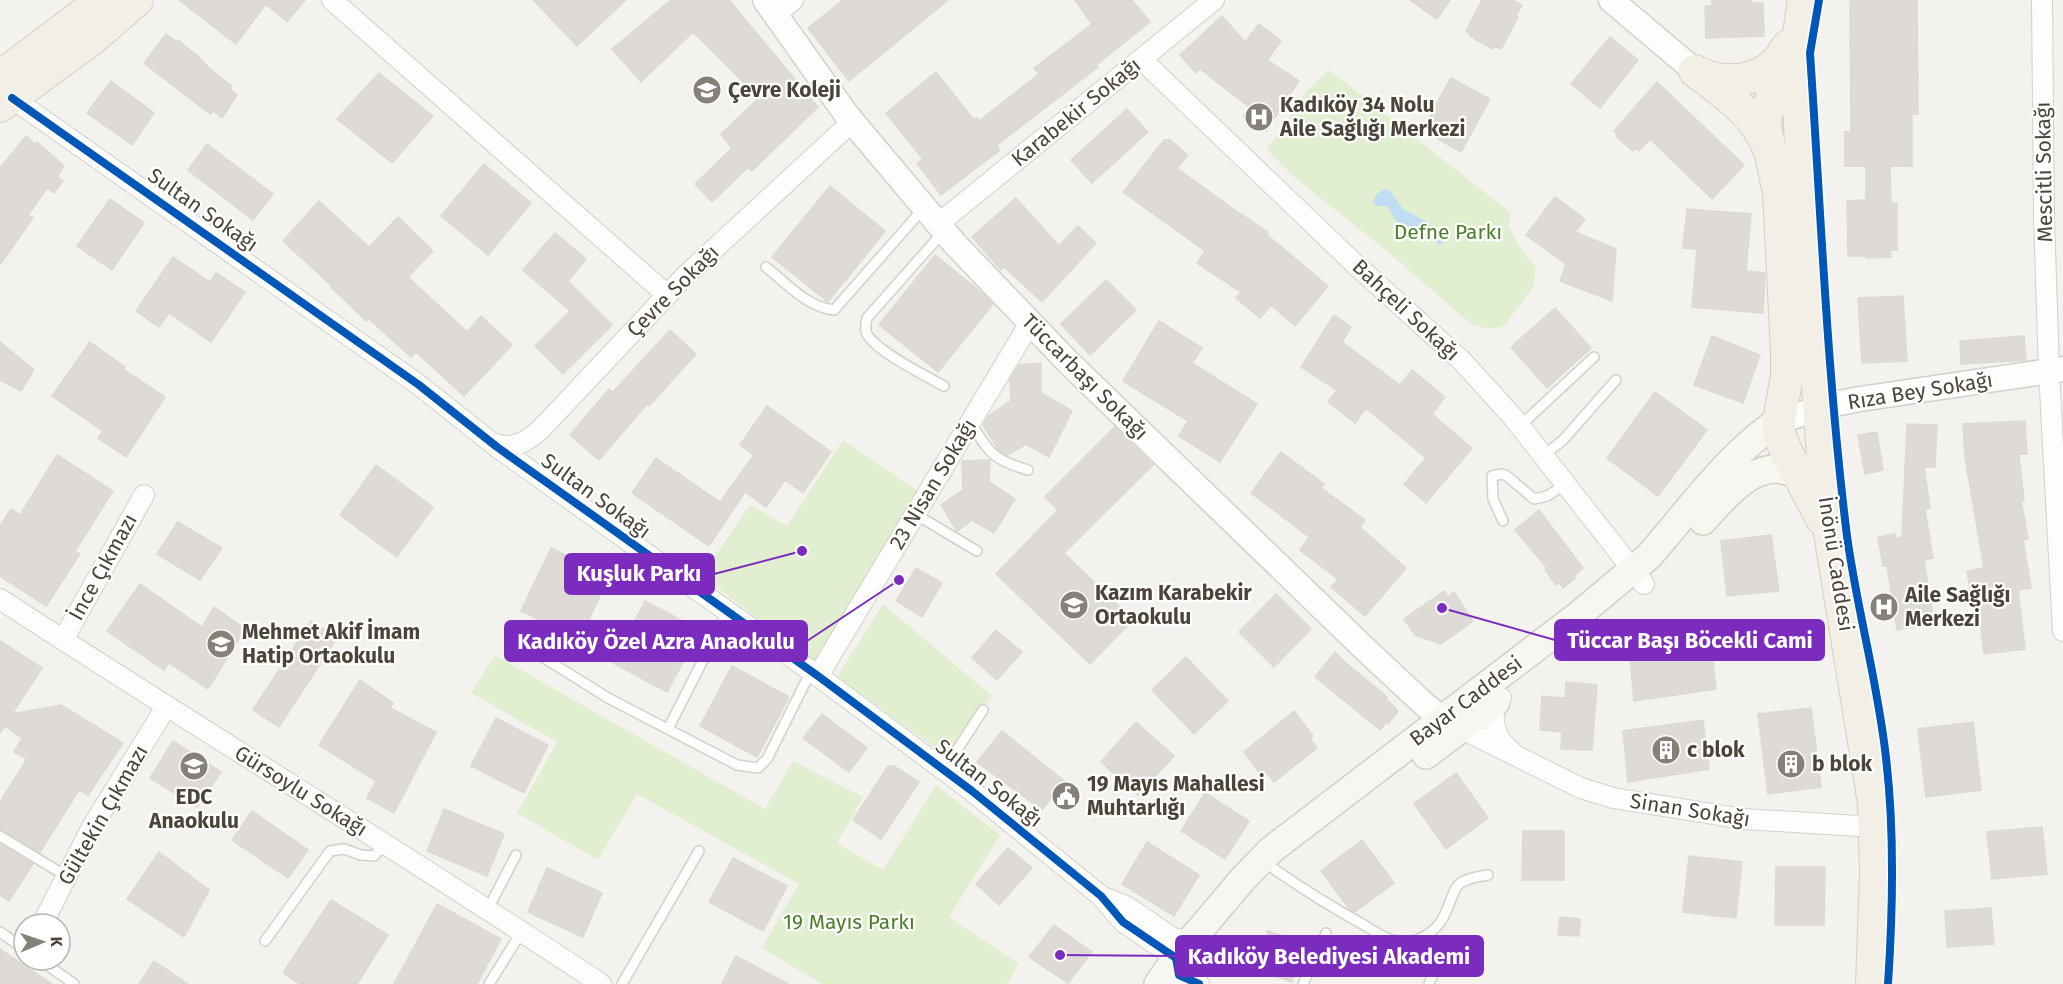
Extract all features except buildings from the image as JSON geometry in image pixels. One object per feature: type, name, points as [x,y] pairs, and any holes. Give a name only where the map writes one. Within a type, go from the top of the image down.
[{"type":"main road","points":[[4,94],[102,0]]},
{"type":"main road","points":[[4,94],[92,39],[137,0]]},
{"type":"main road","points":[[1802,0],[1766,115],[1765,130],[1779,193],[1787,365],[1786,386],[1779,421],[1780,438],[1820,514],[1832,546]]},
{"type":"main road","name":"İnönü Caddesi","points":[[1802,0],[1797,47],[1797,83],[1826,507],[1868,757],[1875,827],[1876,916],[1872,984]]},
{"type":"main road","points":[[1695,71],[1721,80],[1741,80],[1753,77],[1777,63],[1788,45]]},
{"type":"main road","points":[[1695,71],[1744,111],[1762,134],[1770,151]]},
{"type":"main road","name":"Bayar Caddesi","points":[[1177,977],[1247,895],[1274,869],[1453,724],[1576,617],[1639,577],[1646,560],[1744,448],[1779,421]]},
{"type":"main road","name":"Bayar Caddesi","points":[[1177,977],[1197,934],[1254,866],[1271,850],[1453,724],[1503,696],[1751,476],[1770,469],[1787,471],[1799,477]]},
{"type":"street","points":[[332,0],[667,295]]},
{"type":"street","name":"Karabekir Sokağı","points":[[935,221],[1214,0]]},
{"type":"street","points":[[1611,0],[1695,71]]},
{"type":"street","name":"Mescitli Sokağı","points":[[2043,0],[2044,218],[2056,370],[2063,631]]},
{"type":"street","name":"Tüccarbaşı Sokağı","points":[[778,5],[852,122],[935,221],[1030,323],[1375,659],[1426,706],[1453,724]]},
{"type":"street","name":"Bahçeli Sokağı","points":[[1141,59],[1358,266],[1446,344],[1520,426],[1639,577]]},
{"type":"street","name":"Sultan Sokağı","points":[[4,94],[425,389],[491,443],[944,770],[1101,896],[1177,977]]},
{"type":"street","name":"Çevre Sokağı","points":[[491,443],[503,447],[513,446],[541,429],[698,264],[852,122]]},
{"type":"street","name":"23 Nisan Sokağı","points":[[814,674],[1030,323]]},
{"type":"street","name":"Rıza Bey Sokağı","points":[[1779,421],[1860,399],[2056,370]]},
{"type":"street","points":[[537,475],[532,466],[532,451],[541,429]]},
{"type":"street","name":"İnce Çıkmazı","points":[[63,640],[144,495]]},
{"type":"street","name":"Gürsoylu Sokağı","points":[[0,599],[166,707],[385,843],[601,984]]},
{"type":"street","name":"Sinan Sokağı","points":[[1503,696],[1494,711],[1496,732],[1504,745],[1515,754]]},
{"type":"street","name":"Gültekin Çıkmazı","points":[[48,912],[106,802],[166,707]]},
{"type":"street","name":"Sinan Sokağı","points":[[1453,724],[1581,788],[1636,803],[1744,819],[1875,827]]},
{"type":"street","name":"Sultan Sokağı","points":[[1101,896],[1126,906],[1176,940],[1190,939],[1197,934]]},
{"type":"lane","points":[[766,267],[810,302],[822,308],[834,309],[935,221]]},
{"type":"lane","points":[[935,221],[867,318],[866,328],[868,336],[881,349],[944,386]]},
{"type":"lane","points":[[1520,426],[1594,357]]},
{"type":"lane","points":[[1543,456],[1563,440],[1616,380]]},
{"type":"lane","points":[[970,422],[991,454],[1001,461],[1028,470]]},
{"type":"lane","points":[[1503,521],[1493,499],[1492,476],[1502,474],[1507,476],[1534,499],[1547,496],[1566,484]]},
{"type":"lane","points":[[915,513],[977,551]]},
{"type":"lane","points":[[668,729],[727,613]]},
{"type":"lane","points":[[514,639],[608,698],[737,765],[758,768],[767,759],[814,674]]},
{"type":"lane","points":[[944,770],[983,710]]},
{"type":"lane","points":[[0,836],[66,876]]},
{"type":"lane","points":[[265,941],[330,851],[344,849],[374,856],[385,843]]},
{"type":"lane","points":[[622,984],[699,851]]},
{"type":"lane","points":[[488,909],[516,855]]},
{"type":"lane","points":[[1274,869],[1322,902],[1376,932],[1397,941],[1408,942],[1433,931],[1443,919],[1454,888],[1463,880],[1488,875]]},
{"type":"lane","points":[[489,984],[522,931]]},
{"type":"lane","points":[[1303,984],[1326,933]]},
{"type":"lane","points":[[57,972],[74,984]]},
{"type":"lane","points":[[1429,984],[1434,972]]},
{"type":"green space","name":"Defne Parkı","points":[[1329,70],[1511,213],[1509,226],[1519,246],[1536,268],[1533,287],[1505,325],[1492,329],[1472,325],[1388,252],[1294,177],[1266,149],[1279,134],[1303,96]]},
{"type":"green space","points":[[843,440],[922,494],[814,664],[702,575],[750,505],[787,526]]},
{"type":"green space","points":[[883,604],[992,696],[948,757],[837,677]]},
{"type":"green space","name":"19 Mayıs Parkı","points":[[495,655],[765,809],[793,761],[863,797],[837,843],[883,870],[936,785],[1000,835],[949,917],[1019,964],[1007,984],[822,984],[762,948],[799,884],[637,794],[598,860],[517,813],[557,742],[471,693]]},
{"type":"water","points":[[1387,189],[1403,209],[1429,223],[1443,241],[1442,244],[1439,245],[1426,233],[1397,222],[1387,206],[1377,206],[1373,203],[1378,194]]},
{"type":"cycle path","points":[[1819,0],[1810,53],[1834,416],[1847,536],[1878,702],[1891,814],[1891,928],[1888,984]]},
{"type":"cycle path","points":[[12,98],[419,385],[497,447],[818,676],[972,791],[1101,896],[1123,922],[1176,958],[1179,975],[1199,984]]},
{"type":"place","name":"Çevre Koleji","points":[[707,90]]},
{"type":"place","name":"Kadıköy 34 Nolu Aile Sağlığı Merkezi","points":[[1259,117]]},
{"type":"place","name":"Kuşluk Parkı","points":[[802,551]]},
{"type":"place","name":"Kadıköy Özel Azra Anaokulu","points":[[899,580]]},
{"type":"place","name":"Kazım Karabekir Ortaokulu","points":[[1074,605]]},
{"type":"place","name":"Aile Sağlığı Merkezi","points":[[1884,607]]},
{"type":"place","name":"Tüccar Başı Böcekli Cami","points":[[1442,608]]},
{"type":"place","name":"Mehmet Akif İmam Hatip Ortaokulu","points":[[221,644]]},
{"type":"place","name":"c blok","points":[[1666,750]]},
{"type":"place","name":"b blok","points":[[1791,764]]},
{"type":"place","name":"EDC Anaokulu","points":[[194,766]]},
{"type":"place","name":"19 Mayıs Mahallesi Muhtarlığı","points":[[1066,796]]},
{"type":"place","name":"Kadıköy Belediyesi Akademi","points":[[1060,955]]}]
